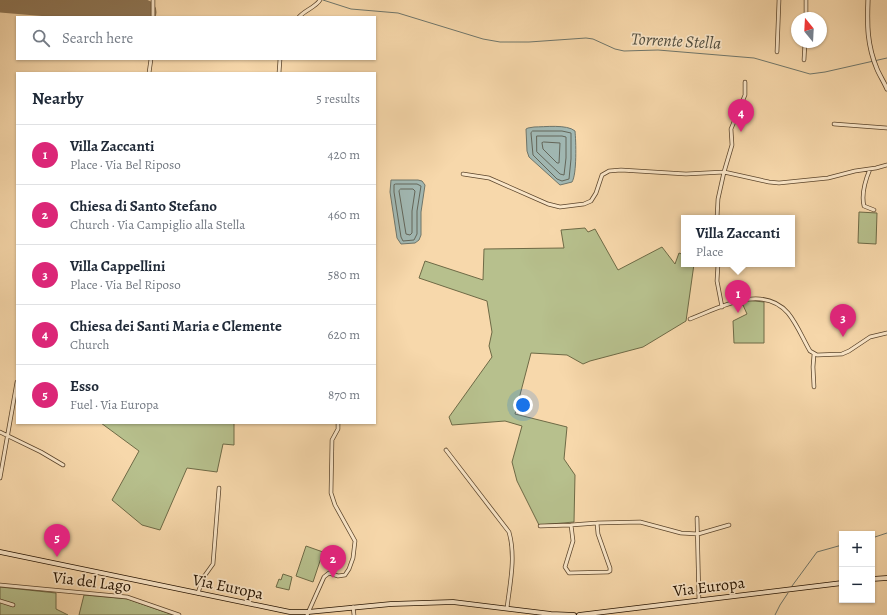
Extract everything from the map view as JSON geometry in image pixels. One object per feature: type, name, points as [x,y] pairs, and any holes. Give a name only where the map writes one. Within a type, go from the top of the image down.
[{"type":"main road","name":"Via Europa","points":[[0,552],[290,612],[307,614],[353,607],[453,602],[553,614],[574,615]]},
{"type":"main road","points":[[875,580],[887,578]]},
{"type":"main road","name":"Via Europa","points":[[579,615],[839,583]]},
{"type":"street","points":[[153,0],[153,16]]},
{"type":"street","points":[[777,52],[778,0]]},
{"type":"street","points":[[806,0],[806,12]]},
{"type":"street","points":[[868,0],[867,24],[871,53],[876,68],[887,89]]},
{"type":"street","points":[[300,16],[320,1]]},
{"type":"street","points":[[804,60],[805,48]]},
{"type":"street","points":[[149,72],[151,60]]},
{"type":"street","points":[[279,72],[280,60]]},
{"type":"street","points":[[717,215],[718,199],[732,145],[731,128],[745,95],[745,82]]},
{"type":"street","points":[[834,124],[887,128]]},
{"type":"street","points":[[463,174],[490,178],[548,204],[560,207],[584,204],[591,201],[596,193],[602,175],[609,171],[621,170],[686,174],[724,172],[779,183],[828,178],[887,165]]},
{"type":"street","points":[[870,169],[862,199],[864,206],[874,210]]},
{"type":"street","points":[[718,267],[717,281],[722,306]]},
{"type":"street","points":[[690,319],[722,306],[747,299],[760,299],[777,304],[790,315],[814,354],[814,387]]},
{"type":"street","points":[[814,354],[842,354],[870,337],[887,333]]},
{"type":"street","points":[[0,478],[16,388]]},
{"type":"street","points":[[307,614],[327,573],[338,576],[345,574],[349,569],[353,558],[356,541],[334,505],[331,493],[332,440],[338,429],[338,424]]},
{"type":"street","points":[[0,432],[41,452],[63,465]]},
{"type":"street","points":[[446,450],[509,532],[512,543],[513,558],[507,608]]},
{"type":"street","points":[[198,593],[203,578],[213,564],[220,488]]},
{"type":"street","points":[[697,518],[699,601]]},
{"type":"street","points":[[540,526],[640,522],[681,533],[698,534],[729,525]]},
{"type":"street","points":[[571,525],[573,541],[565,569],[569,573],[608,572],[610,571],[610,568],[598,534],[597,523]]},
{"type":"street","name":"Via del Lago","points":[[0,585],[127,597],[178,615]]},
{"type":"street","points":[[0,601],[13,605]]},
{"type":"street","points":[[353,607],[354,615]]},
{"type":"green space","points":[[859,212],[877,213],[876,244],[858,243]]},
{"type":"green space","points":[[585,228],[588,232],[595,229],[618,270],[662,247],[675,264],[679,253],[681,254],[681,267],[694,267],[686,321],[643,347],[583,364],[567,355],[531,353],[515,414],[567,427],[564,459],[575,475],[574,522],[539,525],[517,481],[512,462],[522,426],[505,421],[452,425],[449,417],[492,357],[489,346],[492,332],[487,301],[419,278],[425,261],[483,280],[484,249],[564,248],[561,230]]},
{"type":"green space","points":[[745,300],[764,302],[764,343],[734,343],[733,321],[747,314],[743,305],[738,307],[736,303]]},
{"type":"green space","points":[[102,424],[234,424],[234,445],[223,444],[217,472],[187,468],[160,530],[142,525],[112,500],[139,451]]},
{"type":"green space","points":[[306,546],[323,552],[313,582],[296,576]]},
{"type":"green space","points":[[283,574],[292,577],[289,590],[276,587]]},
{"type":"green space","points":[[0,587],[56,593],[56,609],[68,615],[0,615]]},
{"type":"green space","points":[[84,595],[128,599],[173,615],[79,615]]},
{"type":"water","points":[[534,127],[567,127],[575,131],[576,149],[574,178],[572,182],[560,185],[529,157],[527,151],[526,129]]},
{"type":"water","points":[[391,180],[418,180],[422,181],[425,185],[421,212],[421,235],[419,240],[415,243],[401,244],[397,238],[390,192]]},
{"type":"waterway","name":"Torrente Stella","points":[[323,0],[351,9],[398,13],[483,39],[500,42],[529,42],[586,38],[593,39],[615,49],[624,51],[658,50],[754,58],[810,74],[887,58]]},
{"type":"waterway","points":[[875,537],[887,533]]},
{"type":"waterway","points":[[792,586],[817,552],[839,546]]},
{"type":"waterway","points":[[775,615],[788,593]]},
{"type":"runway","points":[[0,0],[144,12]]},
{"type":"place","name":"Chiesa dei Santi Maria e Clemente","points":[[741,132]]},
{"type":"place","name":"Villa Zaccanti","points":[[738,313]]},
{"type":"place","name":"Villa Cappellini","points":[[843,337]]},
{"type":"place","name":"Esso","points":[[57,557]]},
{"type":"place","name":"Chiesa di Santo Stefano","points":[[333,578]]}]
